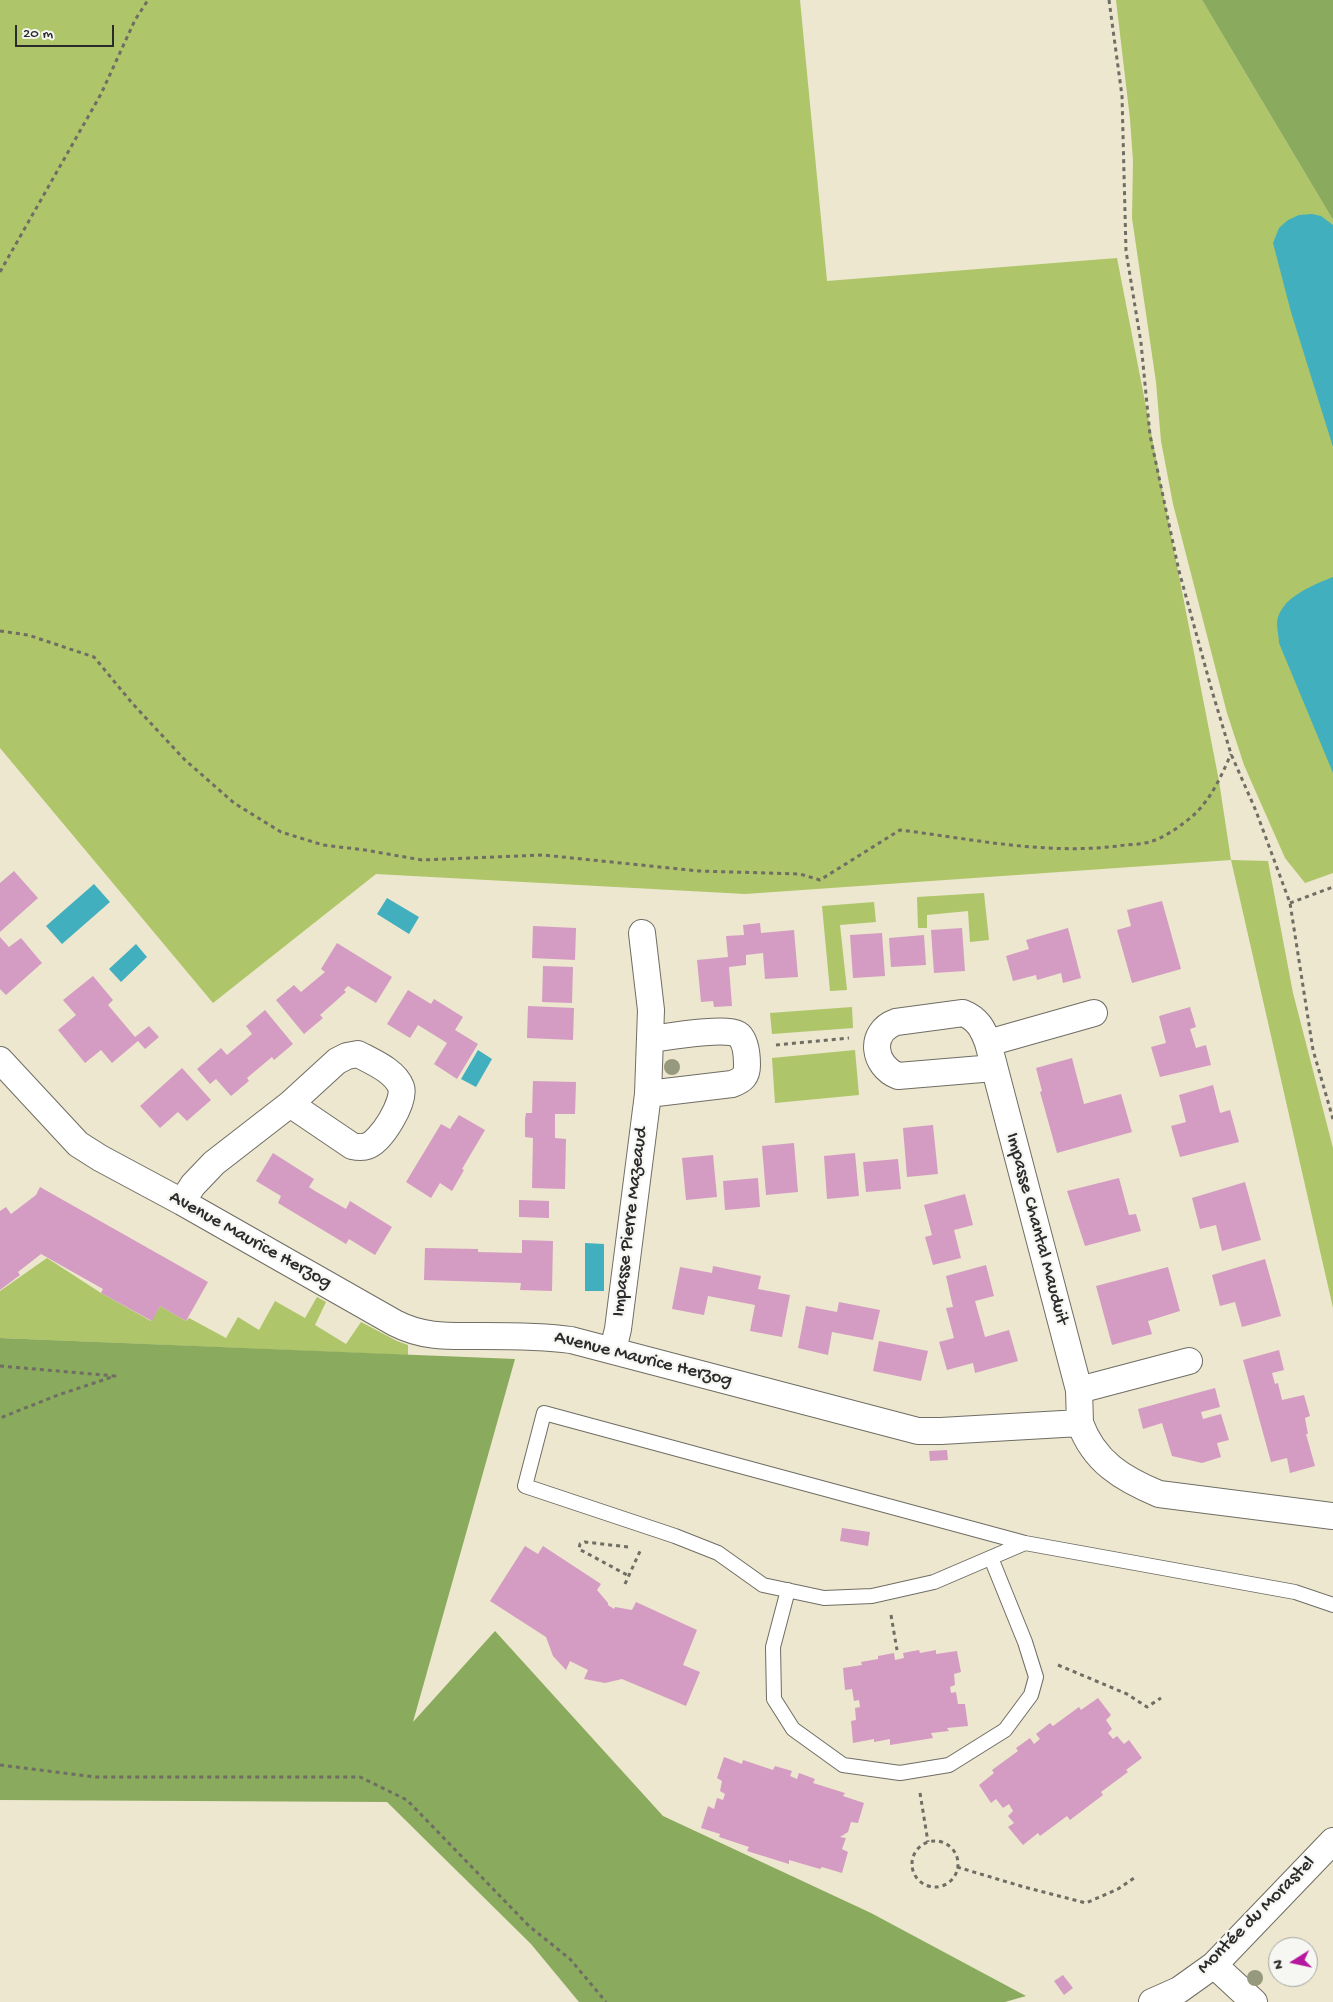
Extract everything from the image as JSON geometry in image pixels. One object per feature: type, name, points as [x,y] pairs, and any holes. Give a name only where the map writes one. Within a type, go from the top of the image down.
[{"type":"street","name":"Impasse Pierre Mazeaud","points":[[613,1350],[618,1329],[648,1094],[651,1010],[642,933]]},
{"type":"street","points":[[879,1036],[877,1046],[879,1058],[888,1072],[898,1076],[990,1055],[1094,1013]]},
{"type":"street","name":"Impasse Chantal Mauduit","points":[[879,1036],[886,1026],[896,1022],[964,1014],[971,1016],[982,1027],[1079,1390],[1080,1423]]},
{"type":"street","points":[[648,1094],[732,1084],[740,1082],[746,1075],[747,1070],[745,1048],[739,1035],[724,1031],[651,1039]]},
{"type":"street","name":"Avenue Maurice Herzog","points":[[0,1060],[78,1144],[395,1323],[416,1332],[437,1336],[553,1337],[571,1340],[918,1431],[1080,1423]]},
{"type":"street","points":[[182,1202],[193,1185],[214,1163],[290,1104]]},
{"type":"street","points":[[1079,1390],[1189,1361]]},
{"type":"street","points":[[1080,1423],[1088,1440],[1114,1471],[1132,1483],[1159,1494],[1333,1516]]},
{"type":"street","name":"Montée du Morastel","points":[[1152,2002],[1179,1990],[1214,1965],[1333,1841]]},
{"type":"street","points":[[1214,1965],[1254,2002]]},
{"type":"lane","points":[[1025,1543],[934,1582],[872,1596],[824,1598],[763,1585],[718,1552],[525,1486],[544,1413],[1025,1543],[1295,1592],[1333,1605]]},
{"type":"lane","points":[[788,1590],[773,1647],[774,1699],[794,1729],[843,1765],[900,1773],[949,1765],[1004,1730],[1031,1695],[1036,1677],[1029,1654],[991,1558]]},
{"type":"path","points":[[0,272],[101,94],[135,20],[148,0]]},
{"type":"path","points":[[1109,0],[1122,96],[1126,251],[1141,343],[1150,435],[1179,571],[1231,754],[1256,811],[1290,903],[1313,1050],[1333,1119]]},
{"type":"path","points":[[0,632],[28,635],[94,657],[132,703],[184,759],[234,803],[281,832],[323,845],[422,860],[543,855],[699,871],[800,874],[820,880],[900,830],[984,843],[1032,848],[1086,850],[1152,842],[1186,822],[1204,804],[1219,781],[1231,754]]},
{"type":"path","points":[[1290,903],[1333,887]]},
{"type":"path","points":[[745,1048],[879,1036]]},
{"type":"path","points":[[0,1366],[115,1376],[58,1395],[0,1418]]},
{"type":"path","points":[[629,1576],[579,1548],[580,1544],[585,1542],[641,1549]]},
{"type":"path","points":[[625,1584],[635,1563]]},
{"type":"path","points":[[887,1592],[897,1650]]},
{"type":"path","points":[[1029,1654],[1127,1694],[1147,1706],[1161,1698]]},
{"type":"path","points":[[0,1765],[96,1777],[360,1777],[407,1800],[529,1926],[570,1959],[606,2002]]},
{"type":"path","points":[[916,1770],[928,1842]]},
{"type":"path","points":[[928,1842],[944,1843],[955,1853],[957,1867],[955,1874],[945,1884],[930,1886],[923,1884],[918,1879],[912,1865],[917,1850],[928,1842]]},
{"type":"path","points":[[957,1867],[1086,1903],[1134,1878]]},
{"type":"green space","points":[[0,0],[800,0],[827,281],[1117,258],[1219,781],[1231,860],[745,894],[376,874],[213,1003],[0,748]]},
{"type":"green space","points":[[1116,0],[1202,0],[1333,220],[1333,873],[1305,883],[1285,858],[1244,765],[1227,713],[1173,504],[1161,441],[1156,382],[1132,218],[1133,161],[1130,119]]},
{"type":"green space","points":[[1202,0],[1333,0],[1333,220]]},
{"type":"green space","points":[[1231,860],[1268,861],[1293,993],[1333,1148],[1333,1308]]},
{"type":"green space","points":[[984,893],[989,940],[970,942],[968,911],[927,915],[927,928],[918,928],[917,897]]},
{"type":"green space","points":[[874,902],[876,922],[840,925],[847,990],[830,991],[822,906]]},
{"type":"green space","points":[[852,1007],[853,1028],[772,1034],[770,1013]]},
{"type":"green space","points":[[855,1050],[859,1095],[775,1103],[772,1058]]},
{"type":"green space","points":[[47,1258],[101,1293],[151,1321],[160,1306],[186,1321],[189,1318],[226,1338],[238,1317],[259,1330],[275,1301],[305,1318],[317,1297],[326,1302],[315,1325],[346,1344],[361,1322],[408,1345],[408,1355],[0,1338],[0,1291]]},
{"type":"green space","points":[[0,1338],[515,1359],[413,1722],[495,1631],[663,1816],[871,1913],[1026,1996],[1005,2002],[579,2002],[531,1944],[387,1802],[0,1800]]},
{"type":"water","points":[[1312,214],[1321,216],[1333,225],[1333,447],[1291,312],[1273,243],[1279,228],[1288,220],[1299,215]]},
{"type":"water","points":[[1333,577],[1333,773],[1279,643],[1277,623],[1279,614],[1290,600],[1307,588]]},
{"type":"water","points":[[94,884],[110,902],[62,944],[46,926]]},
{"type":"water","points":[[387,898],[419,917],[409,934],[377,914]]},
{"type":"water","points":[[136,944],[147,957],[121,982],[109,969]]},
{"type":"water","points":[[478,1050],[492,1059],[476,1087],[461,1079]]},
{"type":"water","points":[[585,1243],[604,1244],[604,1291],[585,1291]]},
{"type":"building","points":[[14,871],[38,898],[0,932],[0,883]]},
{"type":"building","points":[[1162,901],[1181,969],[1132,983],[1117,930],[1131,926],[1127,910]]},
{"type":"building","points":[[760,923],[761,933],[794,930],[798,977],[765,979],[763,953],[746,955],[746,965],[729,967],[732,1006],[714,1007],[713,1001],[701,1002],[697,960],[728,957],[726,936],[744,935],[743,925]]},
{"type":"building","points":[[533,926],[576,928],[575,960],[532,958]]},
{"type":"building","points":[[962,928],[965,971],[934,973],[931,930]]},
{"type":"building","points":[[1068,928],[1081,978],[1063,983],[1061,973],[1037,980],[1036,975],[1013,981],[1006,956],[1029,949],[1026,940]]},
{"type":"building","points":[[882,933],[885,976],[853,978],[850,935]]},
{"type":"building","points":[[924,935],[926,965],[891,967],[889,938]]},
{"type":"building","points":[[0,937],[9,947],[21,938],[42,963],[6,995],[0,989]]},
{"type":"building","points":[[337,943],[392,977],[376,1003],[348,986],[344,990],[346,992],[320,1015],[323,1018],[304,1034],[276,1000],[294,985],[301,992],[325,972],[321,969]]},
{"type":"building","points":[[543,966],[573,967],[572,1003],[542,1002]]},
{"type":"building","points":[[93,976],[113,1000],[108,1005],[135,1037],[149,1026],[159,1037],[145,1049],[138,1041],[112,1063],[101,1050],[85,1063],[58,1030],[76,1015],[63,1000]]},
{"type":"building","points":[[408,990],[431,1004],[434,999],[463,1017],[455,1030],[478,1044],[457,1079],[434,1064],[447,1043],[418,1025],[410,1038],[387,1024]]},
{"type":"building","points":[[528,1006],[574,1008],[573,1040],[527,1038]]},
{"type":"building","points":[[1190,1007],[1196,1027],[1190,1029],[1196,1048],[1206,1045],[1211,1065],[1160,1077],[1151,1047],[1166,1043],[1159,1016]]},
{"type":"building","points":[[265,1010],[293,1044],[274,1060],[272,1057],[260,1067],[247,1078],[249,1081],[231,1096],[216,1079],[210,1084],[197,1069],[221,1048],[227,1055],[252,1034],[246,1026]]},
{"type":"building","points":[[1072,1058],[1084,1104],[1121,1094],[1132,1132],[1057,1153],[1040,1092],[1042,1091],[1036,1068]]},
{"type":"building","points":[[182,1068],[211,1100],[187,1121],[178,1112],[160,1128],[140,1106]]},
{"type":"building","points":[[533,1081],[576,1082],[575,1114],[555,1114],[555,1138],[566,1139],[565,1189],[532,1188],[533,1138],[525,1137],[525,1119],[526,1113],[532,1113]]},
{"type":"building","points":[[1213,1085],[1220,1113],[1230,1110],[1239,1142],[1180,1157],[1171,1126],[1186,1122],[1179,1095]]},
{"type":"building","points":[[459,1115],[485,1130],[462,1169],[464,1170],[452,1191],[440,1183],[431,1198],[406,1182],[441,1124],[450,1129]]},
{"type":"building","points":[[933,1125],[938,1174],[907,1177],[903,1128]]},
{"type":"building","points":[[794,1143],[798,1192],[766,1195],[762,1146]]},
{"type":"building","points":[[273,1153],[314,1179],[309,1187],[315,1191],[346,1209],[350,1201],[392,1227],[375,1255],[349,1239],[346,1244],[278,1203],[281,1196],[256,1181]]},
{"type":"building","points":[[855,1153],[859,1196],[827,1199],[824,1156]]},
{"type":"building","points":[[713,1155],[717,1197],[686,1200],[682,1158]]},
{"type":"building","points":[[898,1159],[901,1189],[866,1192],[863,1162]]},
{"type":"building","points":[[758,1178],[760,1207],[725,1210],[723,1181]]},
{"type":"building","points":[[1119,1178],[1129,1215],[1136,1214],[1141,1231],[1085,1246],[1067,1191]]},
{"type":"building","points":[[1245,1182],[1261,1240],[1222,1251],[1216,1225],[1200,1229],[1192,1198]]},
{"type":"building","points":[[40,1187],[208,1282],[186,1321],[160,1306],[152,1321],[101,1293],[103,1289],[41,1254],[18,1272],[20,1275],[0,1290],[0,1211],[6,1207],[11,1214],[36,1195]]},
{"type":"building","points":[[965,1194],[973,1225],[954,1230],[961,1258],[933,1265],[925,1237],[932,1235],[924,1205]]},
{"type":"building","points":[[519,1200],[549,1201],[549,1218],[519,1217]]},
{"type":"building","points":[[522,1240],[553,1241],[552,1291],[520,1290],[521,1283],[424,1280],[425,1248],[478,1249],[478,1252],[522,1253]]},
{"type":"building","points":[[1265,1259],[1281,1316],[1242,1327],[1235,1302],[1220,1306],[1212,1275]]},
{"type":"building","points":[[986,1265],[994,1296],[975,1301],[985,1337],[1009,1330],[1018,1361],[975,1373],[973,1363],[947,1370],[939,1342],[954,1338],[946,1308],[953,1307],[946,1276]]},
{"type":"building","points":[[713,1266],[761,1276],[758,1289],[790,1295],[782,1337],[750,1331],[755,1305],[708,1296],[704,1315],[672,1309],[680,1267],[712,1273]]},
{"type":"building","points":[[1168,1267],[1180,1311],[1148,1321],[1152,1334],[1112,1345],[1096,1286]]},
{"type":"building","points":[[839,1302],[880,1310],[873,1340],[832,1332],[828,1355],[798,1348],[806,1306],[837,1312]]},
{"type":"building","points":[[879,1341],[928,1351],[921,1381],[873,1371]]},
{"type":"building","points":[[1279,1350],[1284,1370],[1272,1373],[1275,1384],[1278,1383],[1282,1400],[1304,1395],[1310,1416],[1305,1418],[1308,1434],[1306,1434],[1315,1466],[1290,1473],[1287,1458],[1271,1462],[1243,1360]]},
{"type":"building","points":[[1215,1388],[1220,1407],[1201,1412],[1203,1419],[1221,1414],[1229,1440],[1217,1443],[1221,1457],[1202,1463],[1172,1456],[1162,1423],[1143,1429],[1138,1409]]},
{"type":"building","points":[[947,1450],[948,1460],[930,1461],[929,1451]]},
{"type":"building","points":[[842,1528],[870,1532],[868,1546],[840,1541]]},
{"type":"building","points":[[525,1546],[538,1554],[543,1546],[601,1584],[597,1590],[608,1605],[614,1609],[615,1607],[632,1610],[636,1602],[697,1630],[683,1665],[700,1672],[686,1706],[622,1679],[605,1683],[584,1679],[588,1670],[570,1661],[566,1670],[553,1656],[546,1637],[490,1601]]},
{"type":"building","points":[[919,1650],[920,1653],[936,1650],[936,1654],[957,1651],[961,1672],[954,1674],[955,1685],[950,1687],[951,1693],[956,1692],[958,1704],[965,1704],[968,1726],[947,1728],[949,1731],[931,1733],[933,1738],[890,1745],[890,1739],[874,1742],[874,1739],[853,1743],[851,1721],[856,1720],[855,1708],[860,1707],[859,1700],[854,1701],[852,1689],[845,1690],[843,1668],[862,1665],[861,1662],[878,1659],[878,1656],[894,1653],[895,1660],[904,1658],[903,1653]]},
{"type":"building","points":[[1098,1698],[1111,1715],[1106,1720],[1112,1729],[1108,1733],[1113,1739],[1117,1736],[1124,1744],[1129,1740],[1142,1758],[1126,1770],[1128,1772],[1101,1792],[1103,1795],[1070,1820],[1067,1816],[1040,1836],[1038,1833],[1023,1845],[1008,1827],[1014,1823],[1008,1816],[1013,1811],[1009,1804],[1003,1808],[996,1799],[991,1803],[979,1785],[994,1773],[992,1770],[1018,1751],[1016,1748],[1030,1738],[1034,1744],[1040,1739],[1036,1734],[1050,1723],[1053,1726],[1079,1707],[1081,1710]]},
{"type":"building","points":[[724,1757],[742,1764],[743,1760],[773,1770],[775,1766],[792,1771],[790,1776],[797,1779],[799,1773],[815,1779],[813,1783],[845,1793],[843,1796],[864,1803],[858,1823],[851,1822],[848,1832],[840,1837],[846,1838],[842,1849],[848,1852],[842,1873],[789,1860],[789,1864],[747,1851],[749,1847],[719,1837],[720,1834],[701,1828],[708,1806],[714,1809],[717,1798],[723,1800],[725,1794],[720,1791],[722,1781],[717,1778]]},
{"type":"building","points":[[1063,1975],[1073,1988],[1064,1995],[1054,1981]]}]
